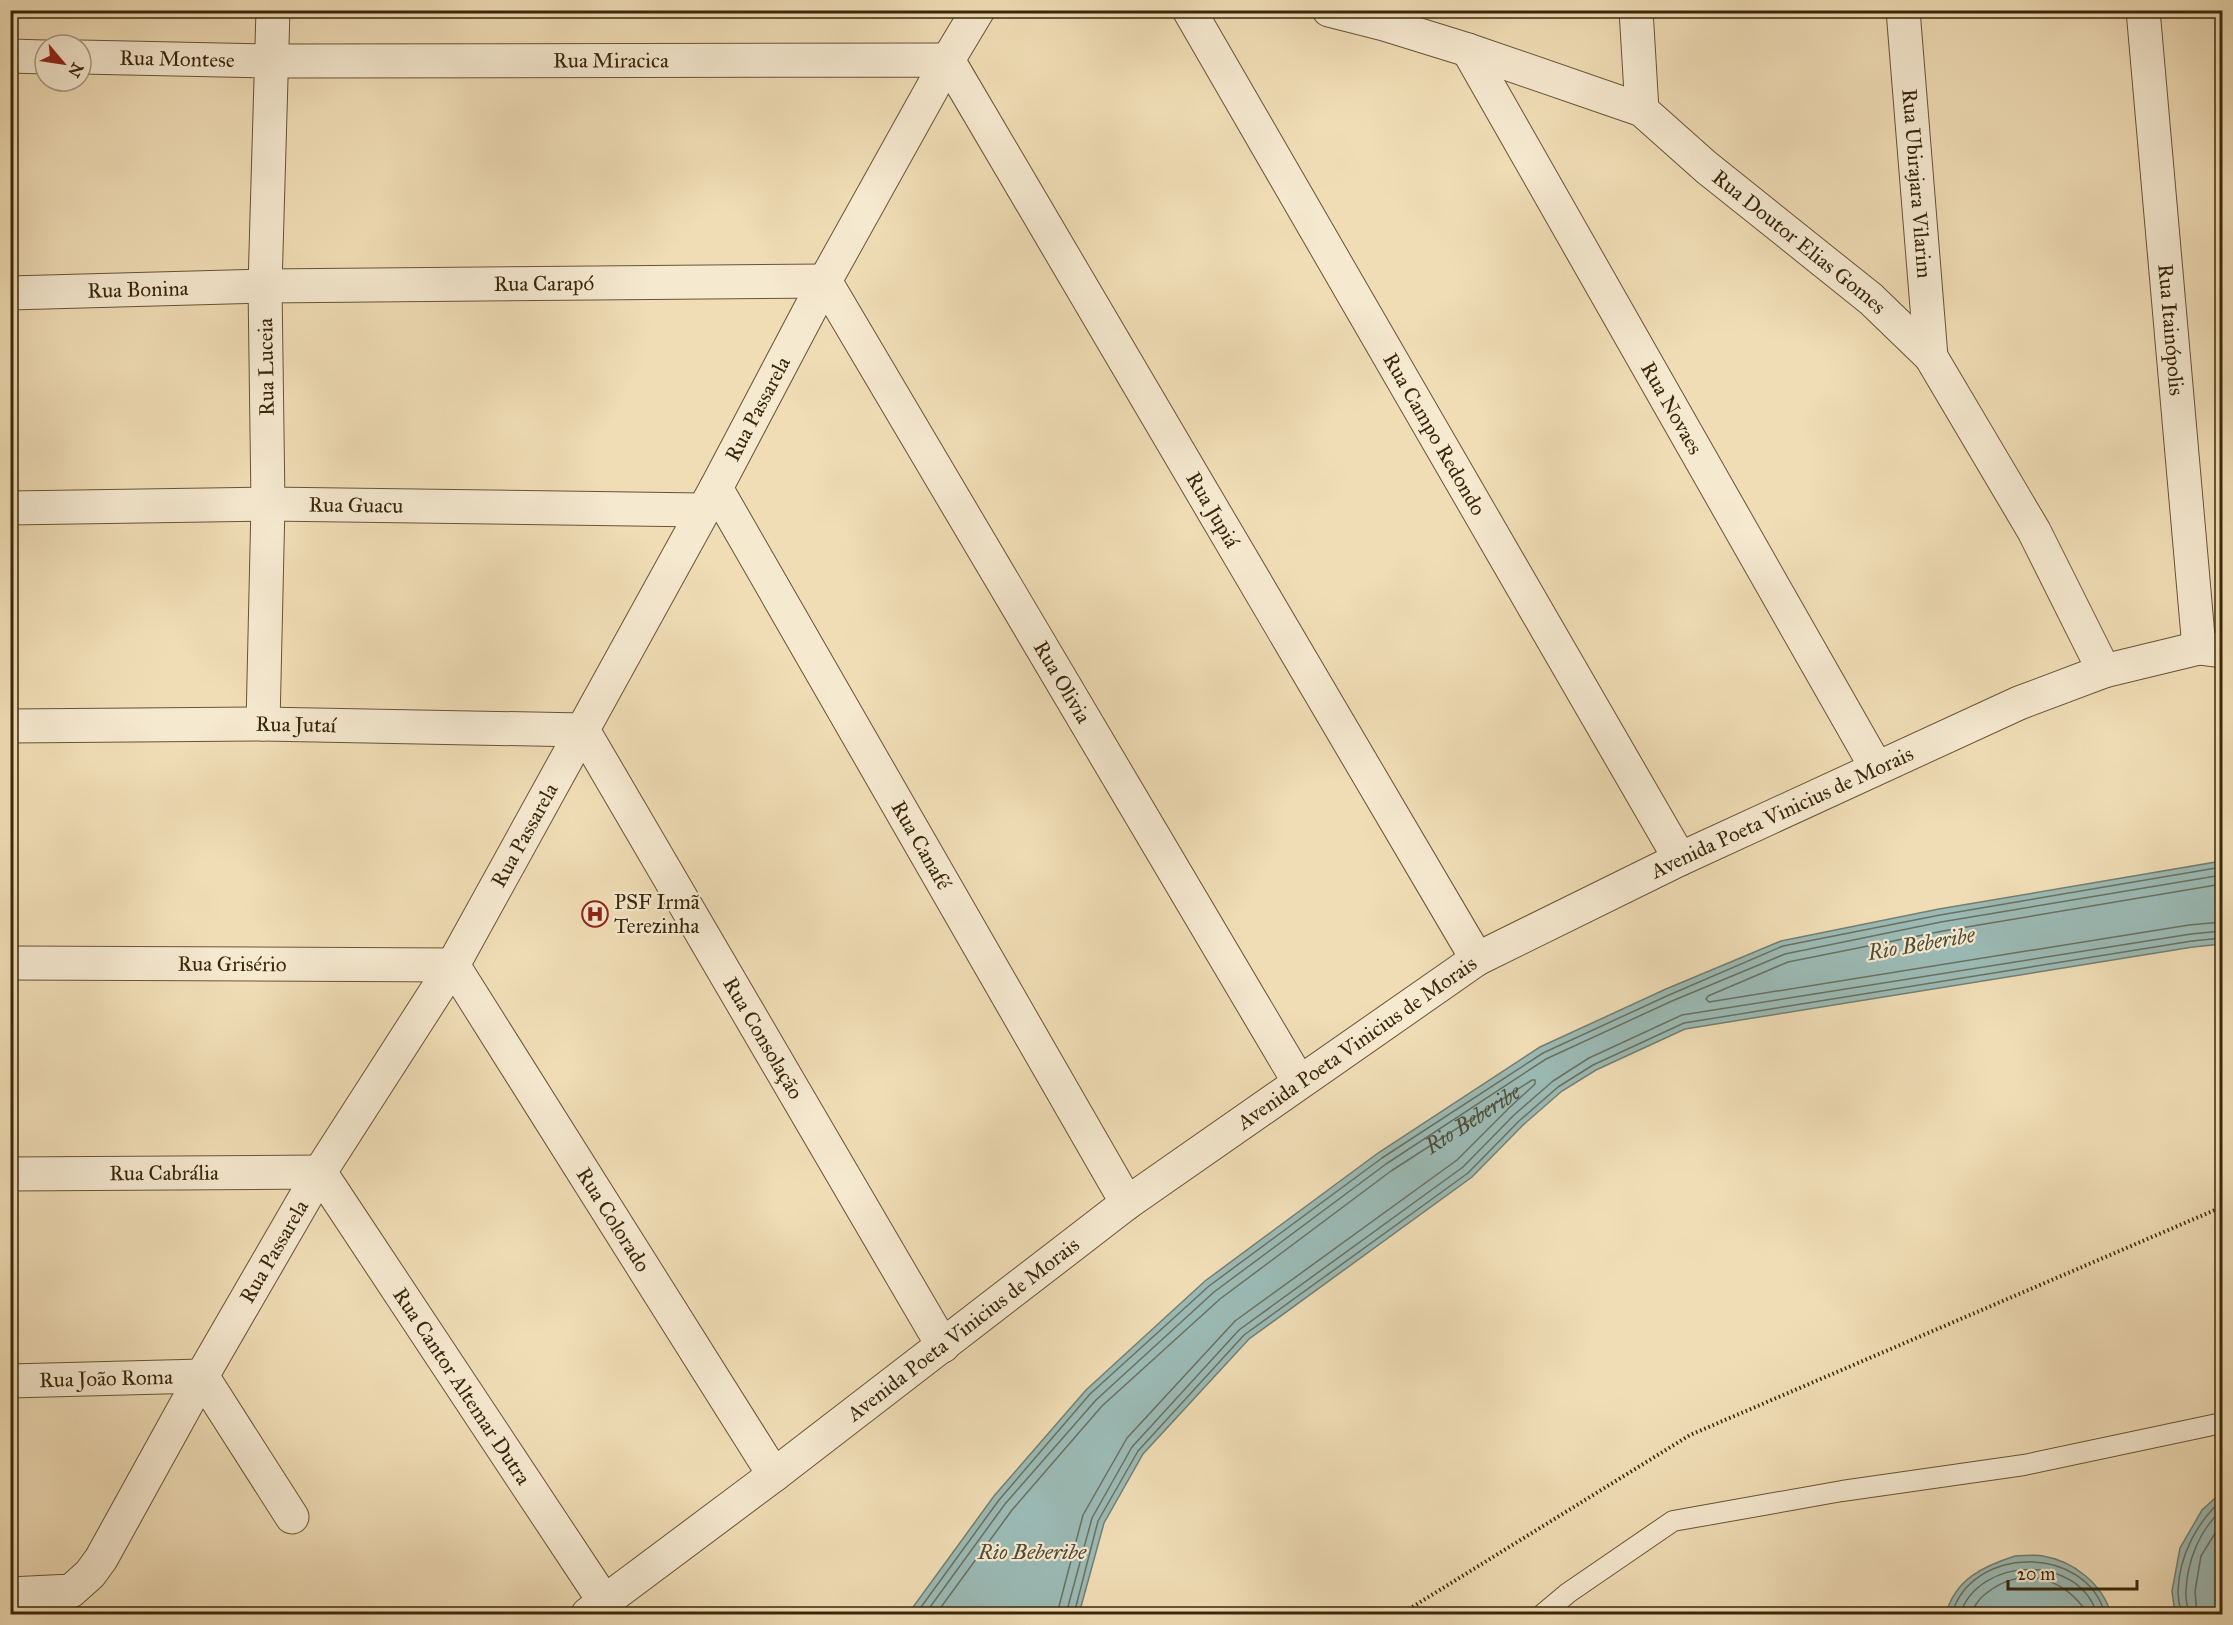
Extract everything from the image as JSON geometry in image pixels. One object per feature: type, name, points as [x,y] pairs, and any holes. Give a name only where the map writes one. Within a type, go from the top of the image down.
[{"type":"street","name":"Rua Luceia","points":[[263,724],[268,504],[265,286],[273,10]]},
{"type":"street","name":"Rua Passarela","points":[[10,1594],[70,1591],[90,1574],[101,1559],[202,1376],[320,1172],[453,965],[709,499],[825,281],[978,10]]},
{"type":"street","name":"Rua Campo Redondo","points":[[1189,10],[1680,859]]},
{"type":"street","name":"Rua Doutor Elias Gomes","points":[[1329,10],[1468,50],[1642,110],[1706,167],[1871,299],[1931,357],[2034,531],[2104,671]]},
{"type":"street","points":[[1636,10],[1642,110]]},
{"type":"street","name":"Rua Ubirajara Vilarim","points":[[1903,10],[1931,357]]},
{"type":"street","name":"Rua Itainópolis","points":[[2143,10],[2211,650]]},
{"type":"street","name":"Rua Novaes","points":[[1468,50],[1876,767]]},
{"type":"street","points":[[10,56],[33,57]]},
{"type":"street","name":"Rua Montese","points":[[93,57],[273,61]]},
{"type":"street","name":"Rua Miracica","points":[[273,61],[948,60]]},
{"type":"street","name":"Rua Jupiá","points":[[948,60],[1477,959]]},
{"type":"street","name":"Rua Carapó","points":[[265,286],[825,281]]},
{"type":"street","name":"Rua Olivia","points":[[825,281],[1299,1082]]},
{"type":"street","name":"Rua Bonina","points":[[10,293],[265,286]]},
{"type":"street","name":"Rua Guacu","points":[[10,508],[709,499]]},
{"type":"street","name":"Rua Canafé","points":[[709,499],[1128,1203]]},
{"type":"street","name":"Avenida Poeta Vinicius de Morais","points":[[596,1608],[774,1475],[1128,1203],[1477,959],[1680,859],[2019,703],[2104,671],[2211,650]]},
{"type":"street","name":"Rua Jutaí","points":[[10,726],[263,724],[583,730]]},
{"type":"street","name":"Rua Consolação","points":[[583,730],[943,1346]]},
{"type":"street","name":"Rua Grisério","points":[[10,963],[453,965]]},
{"type":"street","name":"Rua Colorado","points":[[453,965],[774,1475]]},
{"type":"street","name":"Rua Cabrália","points":[[10,1174],[320,1172]]},
{"type":"street","name":"Rua Cantor Altemar Dutra","points":[[320,1172],[596,1608]]},
{"type":"street","points":[[202,1376],[292,1517]]},
{"type":"street","name":"Rua João Roma","points":[[10,1381],[202,1376]]},
{"type":"lane","points":[[1543,1614],[1568,1593],[1673,1521],[1842,1491],[2024,1465],[2223,1423]]},
{"type":"path","points":[[1401,1614],[1690,1435],[2223,1207]]},
{"type":"shaded area","points":[[117,1611],[328,1614],[117,1614]]},
{"type":"water","name":"Rio Beberibe","points":[[2222,861],[2222,944],[1685,1029],[1596,1070],[1562,1091],[1523,1125],[1472,1177],[1249,1339],[1143,1454],[1104,1523],[1079,1614],[908,1614],[994,1496],[1086,1390],[1205,1281],[1378,1153],[1540,1047],[1666,989],[1781,941],[1939,909]]},
{"type":"water","points":[[2222,1492],[2222,1614],[2175,1614],[2172,1591],[2180,1548],[2202,1510]]},
{"type":"water","points":[[2015,1556],[2043,1556],[2066,1563],[2076,1569],[2086,1576],[2101,1593],[2111,1614],[1946,1614],[1956,1592],[1972,1576],[1992,1564]]},
{"type":"place","name":"PSF Irmã Terezinha","points":[[595,914]]}]
